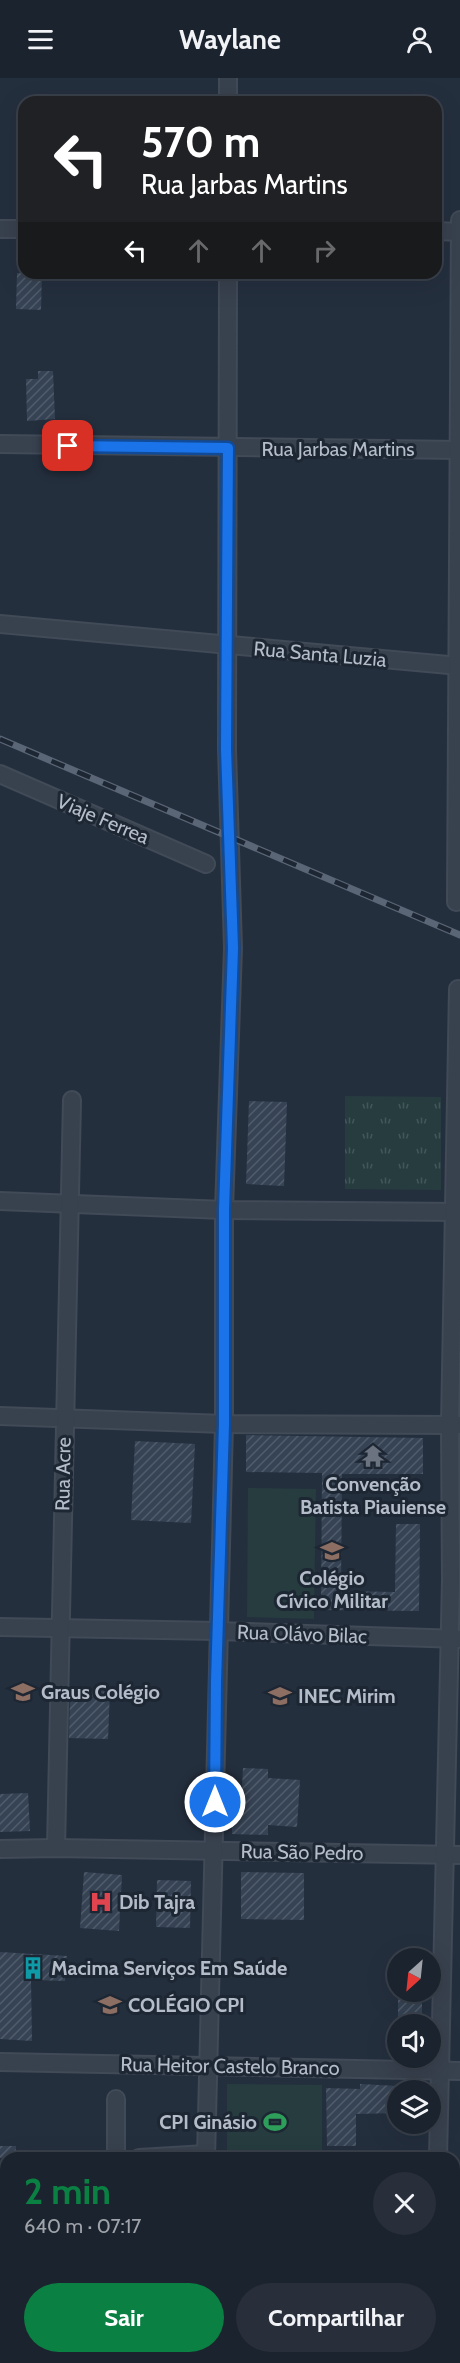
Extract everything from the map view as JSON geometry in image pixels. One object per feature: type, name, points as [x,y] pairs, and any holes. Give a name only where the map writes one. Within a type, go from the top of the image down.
[{"type":"street","points":[[228,78],[228,96]]},
{"type":"street","points":[[456,902],[460,666],[460,220]]},
{"type":"street","points":[[0,229],[18,229]]},
{"type":"street","points":[[442,231],[460,231]]},
{"type":"street","points":[[206,2152],[215,1850],[217,1631],[224,1424],[224,1210],[233,948],[226,749],[228,279]]},
{"type":"street","name":"Rua Jarbas Martins","points":[[0,444],[459,450]]},
{"type":"street","name":"Rua Santa Luzia","points":[[0,624],[460,666]]},
{"type":"street","name":"Viaje Ferrea","points":[[0,774],[206,864]]},
{"type":"street","points":[[438,2152],[439,2070],[452,1854],[454,1639],[451,1580],[455,1425],[458,989]]},
{"type":"street","name":"Rua Acre","points":[[56,1848],[72,1100]]},
{"type":"street","points":[[0,1202],[224,1210],[457,1212]]},
{"type":"street","points":[[0,1416],[224,1424],[455,1425]]},
{"type":"street","name":"Rua Olávo Bilac","points":[[0,1627],[454,1639]]},
{"type":"street","name":"Rua São Pedro","points":[[0,1849],[452,1854]]},
{"type":"street","name":"Rua Heitor Castelo Branco","points":[[0,2062],[460,2071]]},
{"type":"street","points":[[116,2099],[116,2152]]},
{"type":"green space","points":[[345,1096],[441,1097],[441,1190],[345,1189]]},
{"type":"green space","points":[[248,1488],[316,1489],[314,1619],[247,1617]]},
{"type":"green space","name":"CPI Ginásio","points":[[227,2084],[322,2085],[322,2152],[227,2152]]},
{"type":"building","points":[[17,273],[18,279],[42,279],[41,310],[16,309]]},
{"type":"building","points":[[38,371],[53,371],[55,419],[27,421],[26,379],[38,379]]},
{"type":"building","points":[[249,1101],[287,1102],[284,1186],[246,1184]]},
{"type":"building","points":[[246,1435],[423,1438],[423,1474],[342,1474],[341,1591],[395,1592],[396,1524],[420,1524],[419,1611],[321,1610],[322,1473],[246,1472]]},
{"type":"building","points":[[135,1441],[195,1444],[191,1523],[131,1520]]},
{"type":"building","points":[[110,1690],[108,1739],[69,1738],[70,1691]]},
{"type":"building","points":[[243,1768],[268,1769],[268,1778],[300,1780],[297,1827],[268,1825],[268,1835],[232,1834],[232,1804],[241,1805]]},
{"type":"building","points":[[28,1793],[30,1831],[0,1832],[0,1794]]},
{"type":"building","name":"Dib Tajra","points":[[84,1872],[122,1875],[119,1931],[80,1928]]},
{"type":"building","points":[[241,1872],[304,1873],[304,1920],[241,1919]]},
{"type":"building","points":[[157,1880],[191,1881],[190,1928],[156,1927]]},
{"type":"building","points":[[0,1952],[67,1956],[65,1981],[31,1980],[32,2041],[0,2039]]},
{"type":"building","points":[[398,2002],[422,2002],[422,2014],[398,2014]]},
{"type":"building","points":[[360,2084],[387,2085],[387,2113],[356,2114],[356,2146],[327,2146],[326,2088],[360,2089]]},
{"type":"building","points":[[0,2146],[16,2146],[16,2152],[0,2152]]},
{"type":"railway","points":[[0,739],[460,935]]},
{"type":"place","name":"Convenção Batista Piauiense","points":[[373,1456]]},
{"type":"place","name":"Colégio Cívico Militar","points":[[332,1551]]},
{"type":"place","name":"Graus Colégio","points":[[23,1692]]},
{"type":"place","name":"INEC Mirim","points":[[280,1696]]},
{"type":"place","name":"Dib Tajra","points":[[101,1902]]},
{"type":"place","name":"Macima Serviços Em Saúde","points":[[33,1968]]},
{"type":"place","name":"COLÉGIO CPI","points":[[110,2005]]},
{"type":"place","name":"CPI Ginásio","points":[[275,2122]]},
{"type":"route","points":[[68,446],[228,448],[226,749],[233,948],[224,1210],[224,1424],[216,1682],[215,1802]]}]
